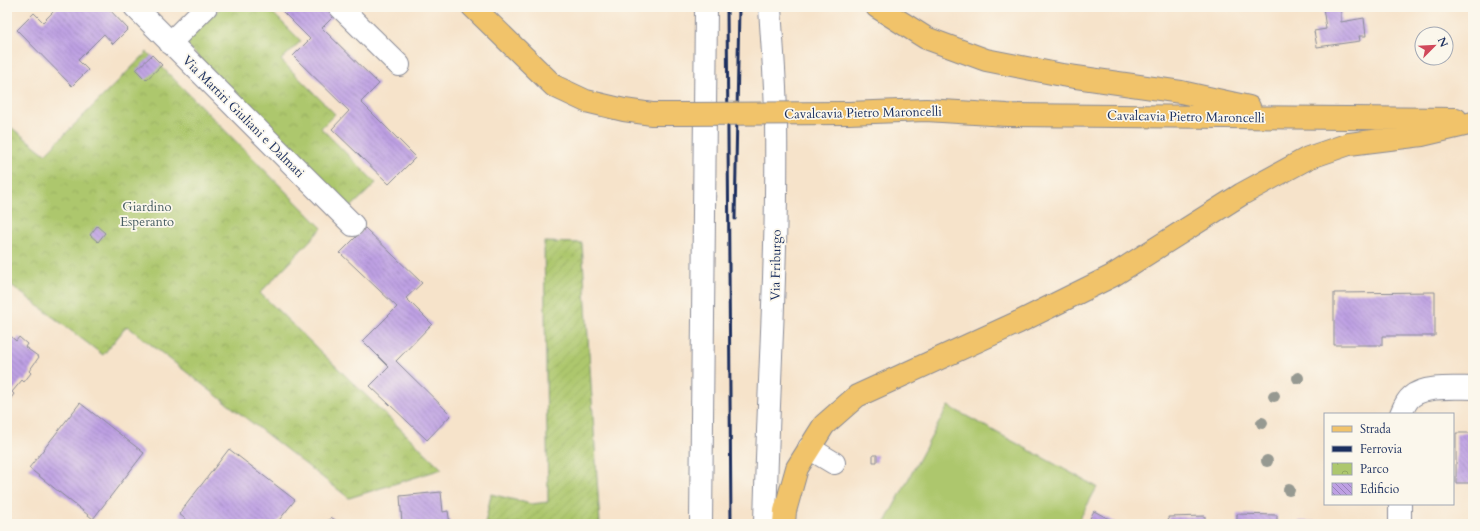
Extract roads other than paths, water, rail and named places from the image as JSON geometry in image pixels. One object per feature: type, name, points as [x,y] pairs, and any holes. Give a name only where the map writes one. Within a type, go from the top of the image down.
[{"type":"main road","name":"Cavalcavia Pietro Maroncelli","points":[[472,7],[554,86],[586,101],[624,110],[652,114],[848,113],[926,110],[1007,115],[1473,119]]},
{"type":"main road","name":"Cavalcavia Pietro Maroncelli","points":[[877,7],[926,38],[986,60],[1062,75],[1181,92],[1289,117]]},
{"type":"main road","points":[[784,524],[785,511],[797,468],[808,448],[824,425],[856,396],[1020,322],[1112,276],[1242,194],[1308,158],[1349,144],[1422,135],[1473,123]]},
{"type":"street","name":"Via Martiri Giuliani e Dalmati","points":[[135,7],[353,225]]},
{"type":"street","points":[[170,43],[206,7]]},
{"type":"street","points":[[340,7],[400,65]]},
{"type":"street","points":[[701,524],[706,7]]},
{"type":"street","name":"Via Friburgo","points":[[765,524],[770,348],[774,297],[776,188],[776,120],[770,7]]},
{"type":"street","points":[[1406,406],[1425,390],[1442,388],[1473,388]]},
{"type":"street","points":[[808,448],[834,463]]},
{"type":"street","points":[[1400,505],[1400,524]]},
{"type":"railway","points":[[727,7],[731,524]]},
{"type":"railway","points":[[735,219],[739,7]]},
{"type":"park label","name":"Giardino Esperanto","points":[[147,214]]}]
